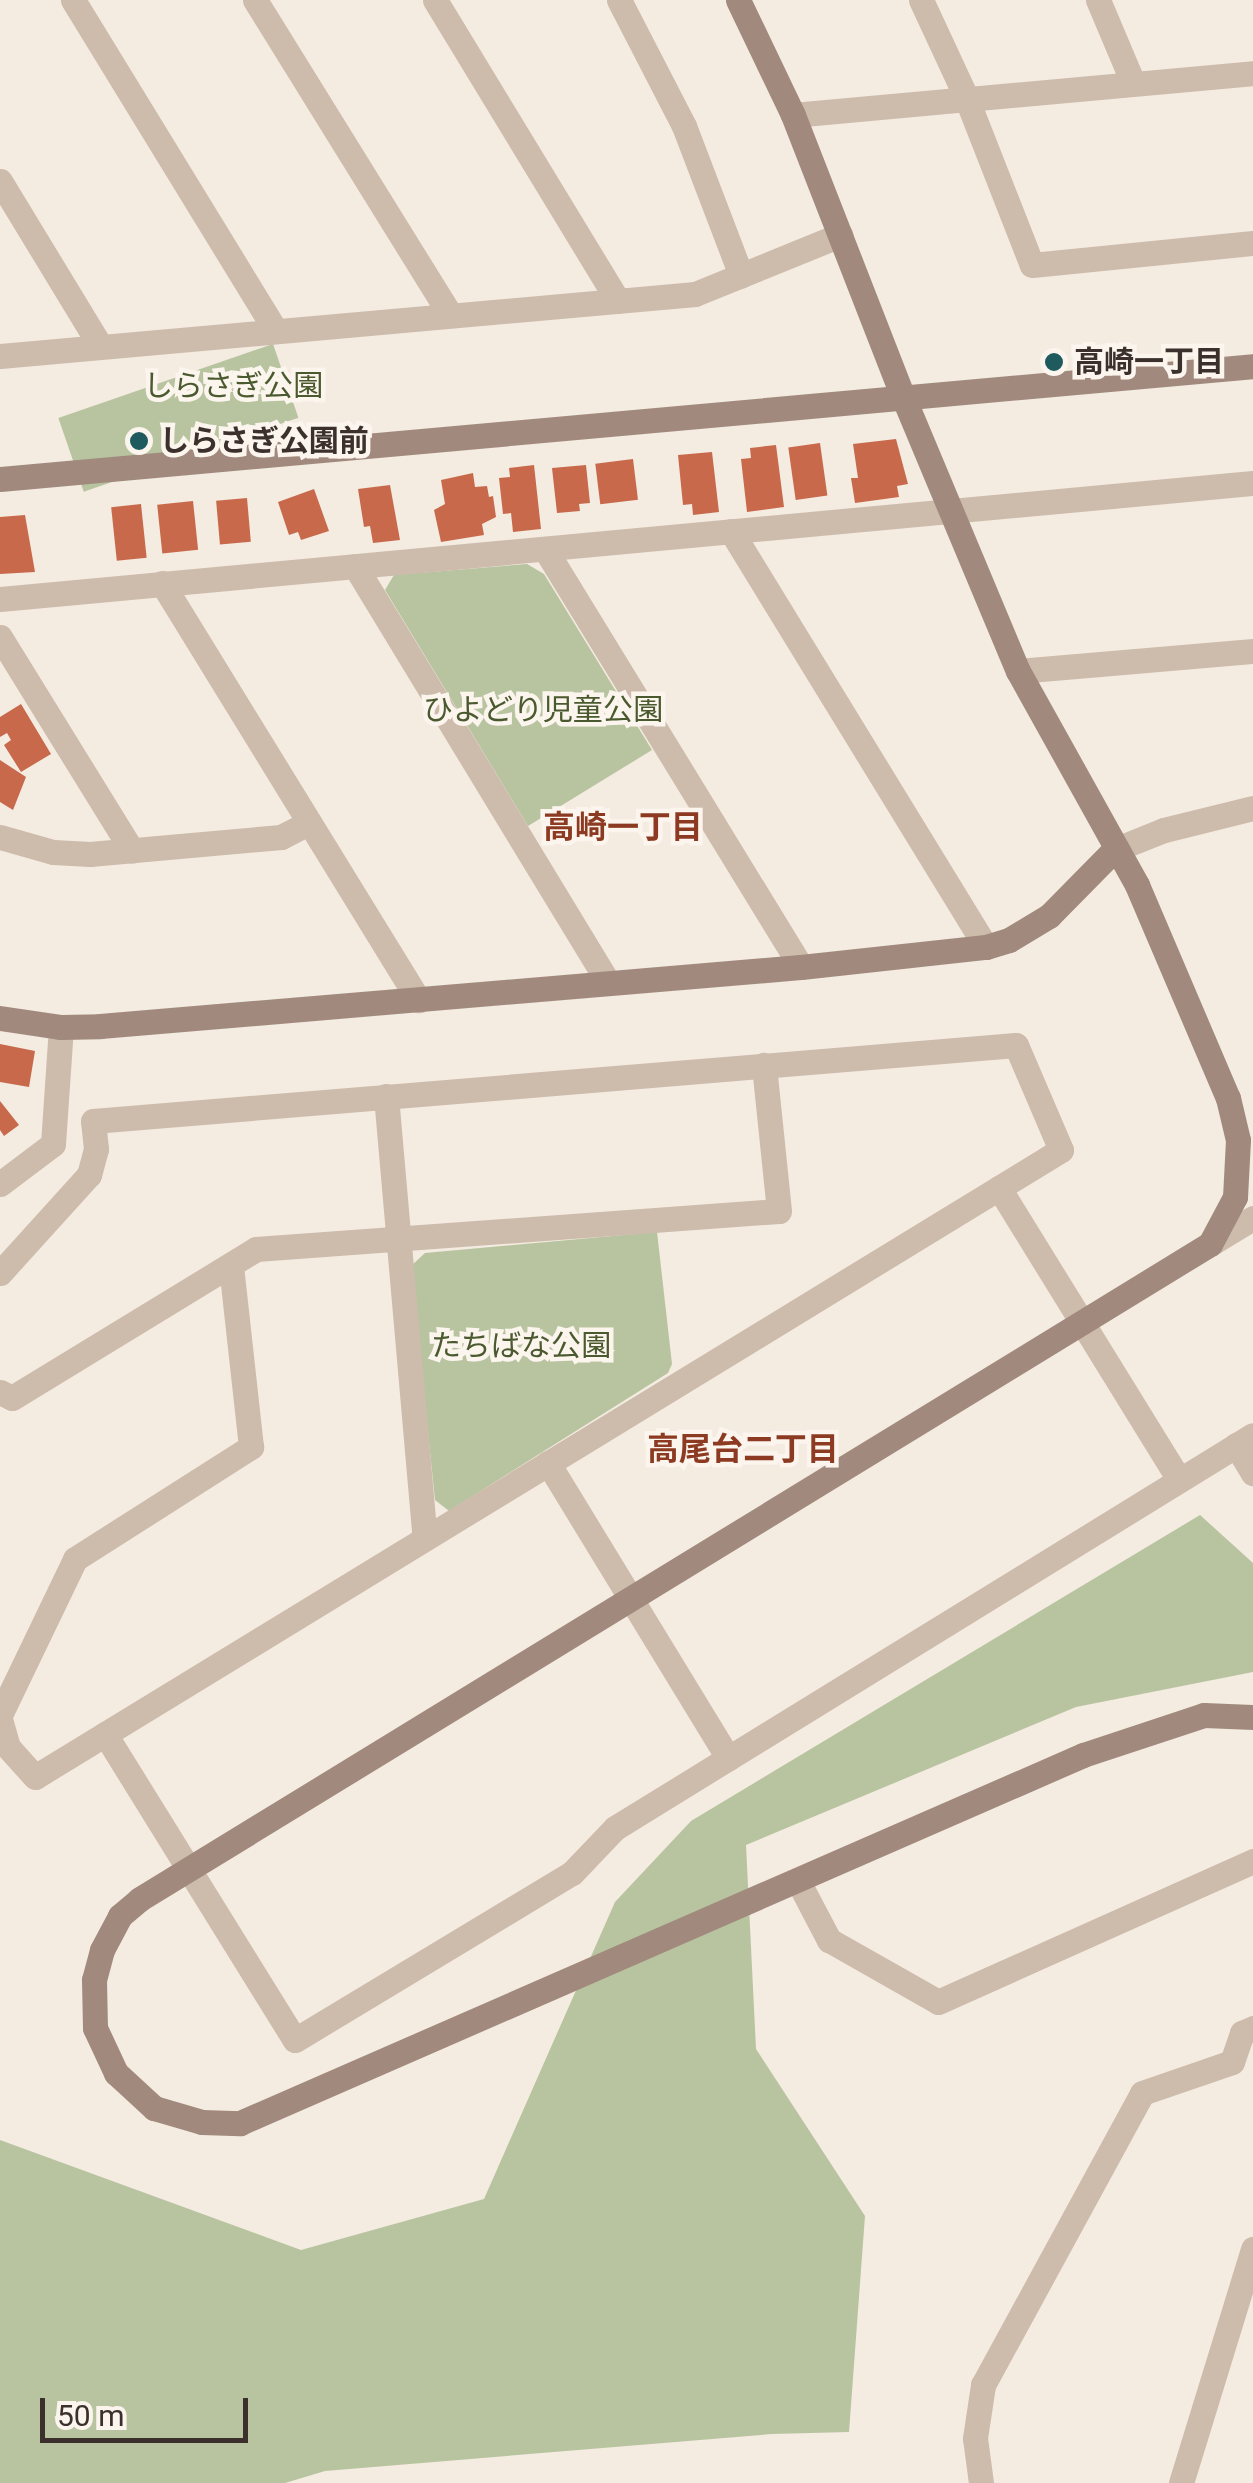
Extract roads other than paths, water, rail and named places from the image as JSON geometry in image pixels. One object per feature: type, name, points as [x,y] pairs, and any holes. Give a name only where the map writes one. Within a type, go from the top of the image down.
[{"type":"street","points":[[73,0],[275,330]]},
{"type":"street","points":[[256,0],[450,315]]},
{"type":"street","points":[[435,0],[618,301]]},
{"type":"street","points":[[619,0],[684,126],[741,275]]},
{"type":"street","points":[[738,0],[793,115],[902,394],[1018,671],[1114,850],[1137,885],[1228,1098],[1238,1140],[1235,1196],[1210,1244]]},
{"type":"street","points":[[922,0],[966,97],[1032,265],[1253,243]]},
{"type":"street","points":[[1098,0],[1134,83]]},
{"type":"street","points":[[793,115],[1253,72]]},
{"type":"street","points":[[0,181],[99,344]]},
{"type":"street","points":[[0,356],[99,344],[695,294],[840,235]]},
{"type":"street","points":[[0,478],[902,394],[1253,366]]},
{"type":"street","points":[[0,599],[1253,483]]},
{"type":"street","points":[[732,531],[986,947]]},
{"type":"street","points":[[544,548],[801,967]]},
{"type":"street","points":[[356,566],[608,982]]},
{"type":"street","points":[[162,584],[419,1000]]},
{"type":"street","points":[[0,637],[132,850]]},
{"type":"street","points":[[1018,671],[1253,651]]},
{"type":"street","points":[[0,1018],[60,1027],[801,967],[986,947],[1009,940],[1049,916],[1114,850],[1164,830],[1253,808]]},
{"type":"street","points":[[0,837],[54,852],[132,850],[282,837],[309,823]]},
{"type":"street","points":[[0,1184],[53,1144],[60,1027]]},
{"type":"street","points":[[0,1273],[89,1175],[96,1149],[93,1121],[1016,1045],[1061,1150],[34,1777],[8,1746],[0,1717],[75,1558],[251,1446],[231,1265]]},
{"type":"street","points":[[0,1392],[12,1398],[256,1250],[778,1211],[764,1065]]},
{"type":"street","points":[[386,1096],[425,1538]]},
{"type":"street","points":[[998,1188],[1179,1480]]},
{"type":"street","points":[[1253,1218],[140,1899],[109,1932],[94,1980],[94,2028],[116,2073],[144,2100],[180,2118],[223,2124],[266,2115],[1083,1756],[1204,1715],[1253,1717]]},
{"type":"street","points":[[105,1734],[295,2040],[572,1873],[616,1828],[1244,1440],[1253,1474]]},
{"type":"street","points":[[548,1464],[728,1758]]},
{"type":"street","points":[[798,1881],[829,1940],[938,2002],[1253,1861]]},
{"type":"street","points":[[980,2483],[974,2438],[984,2384],[1142,2093],[1232,2062],[1242,2033],[1253,2028]]},
{"type":"street","points":[[1181,2483],[1253,2249]]},
{"type":"place","name":"高崎一丁目","points":[[1054,362]]},
{"type":"place","name":"しらさぎ公園前","points":[[139,441]]},
{"type":"district","name":"高崎一丁目","points":[[623,827]]},
{"type":"district","name":"高尾台二丁目","points":[[743,1449]]},
{"type":"park label","name":"しらさぎ公園","points":[[233,386]]},
{"type":"park label","name":"ひよどり児童公園","points":[[543,710]]},
{"type":"park label","name":"たちばな公園","points":[[521,1346]]}]
